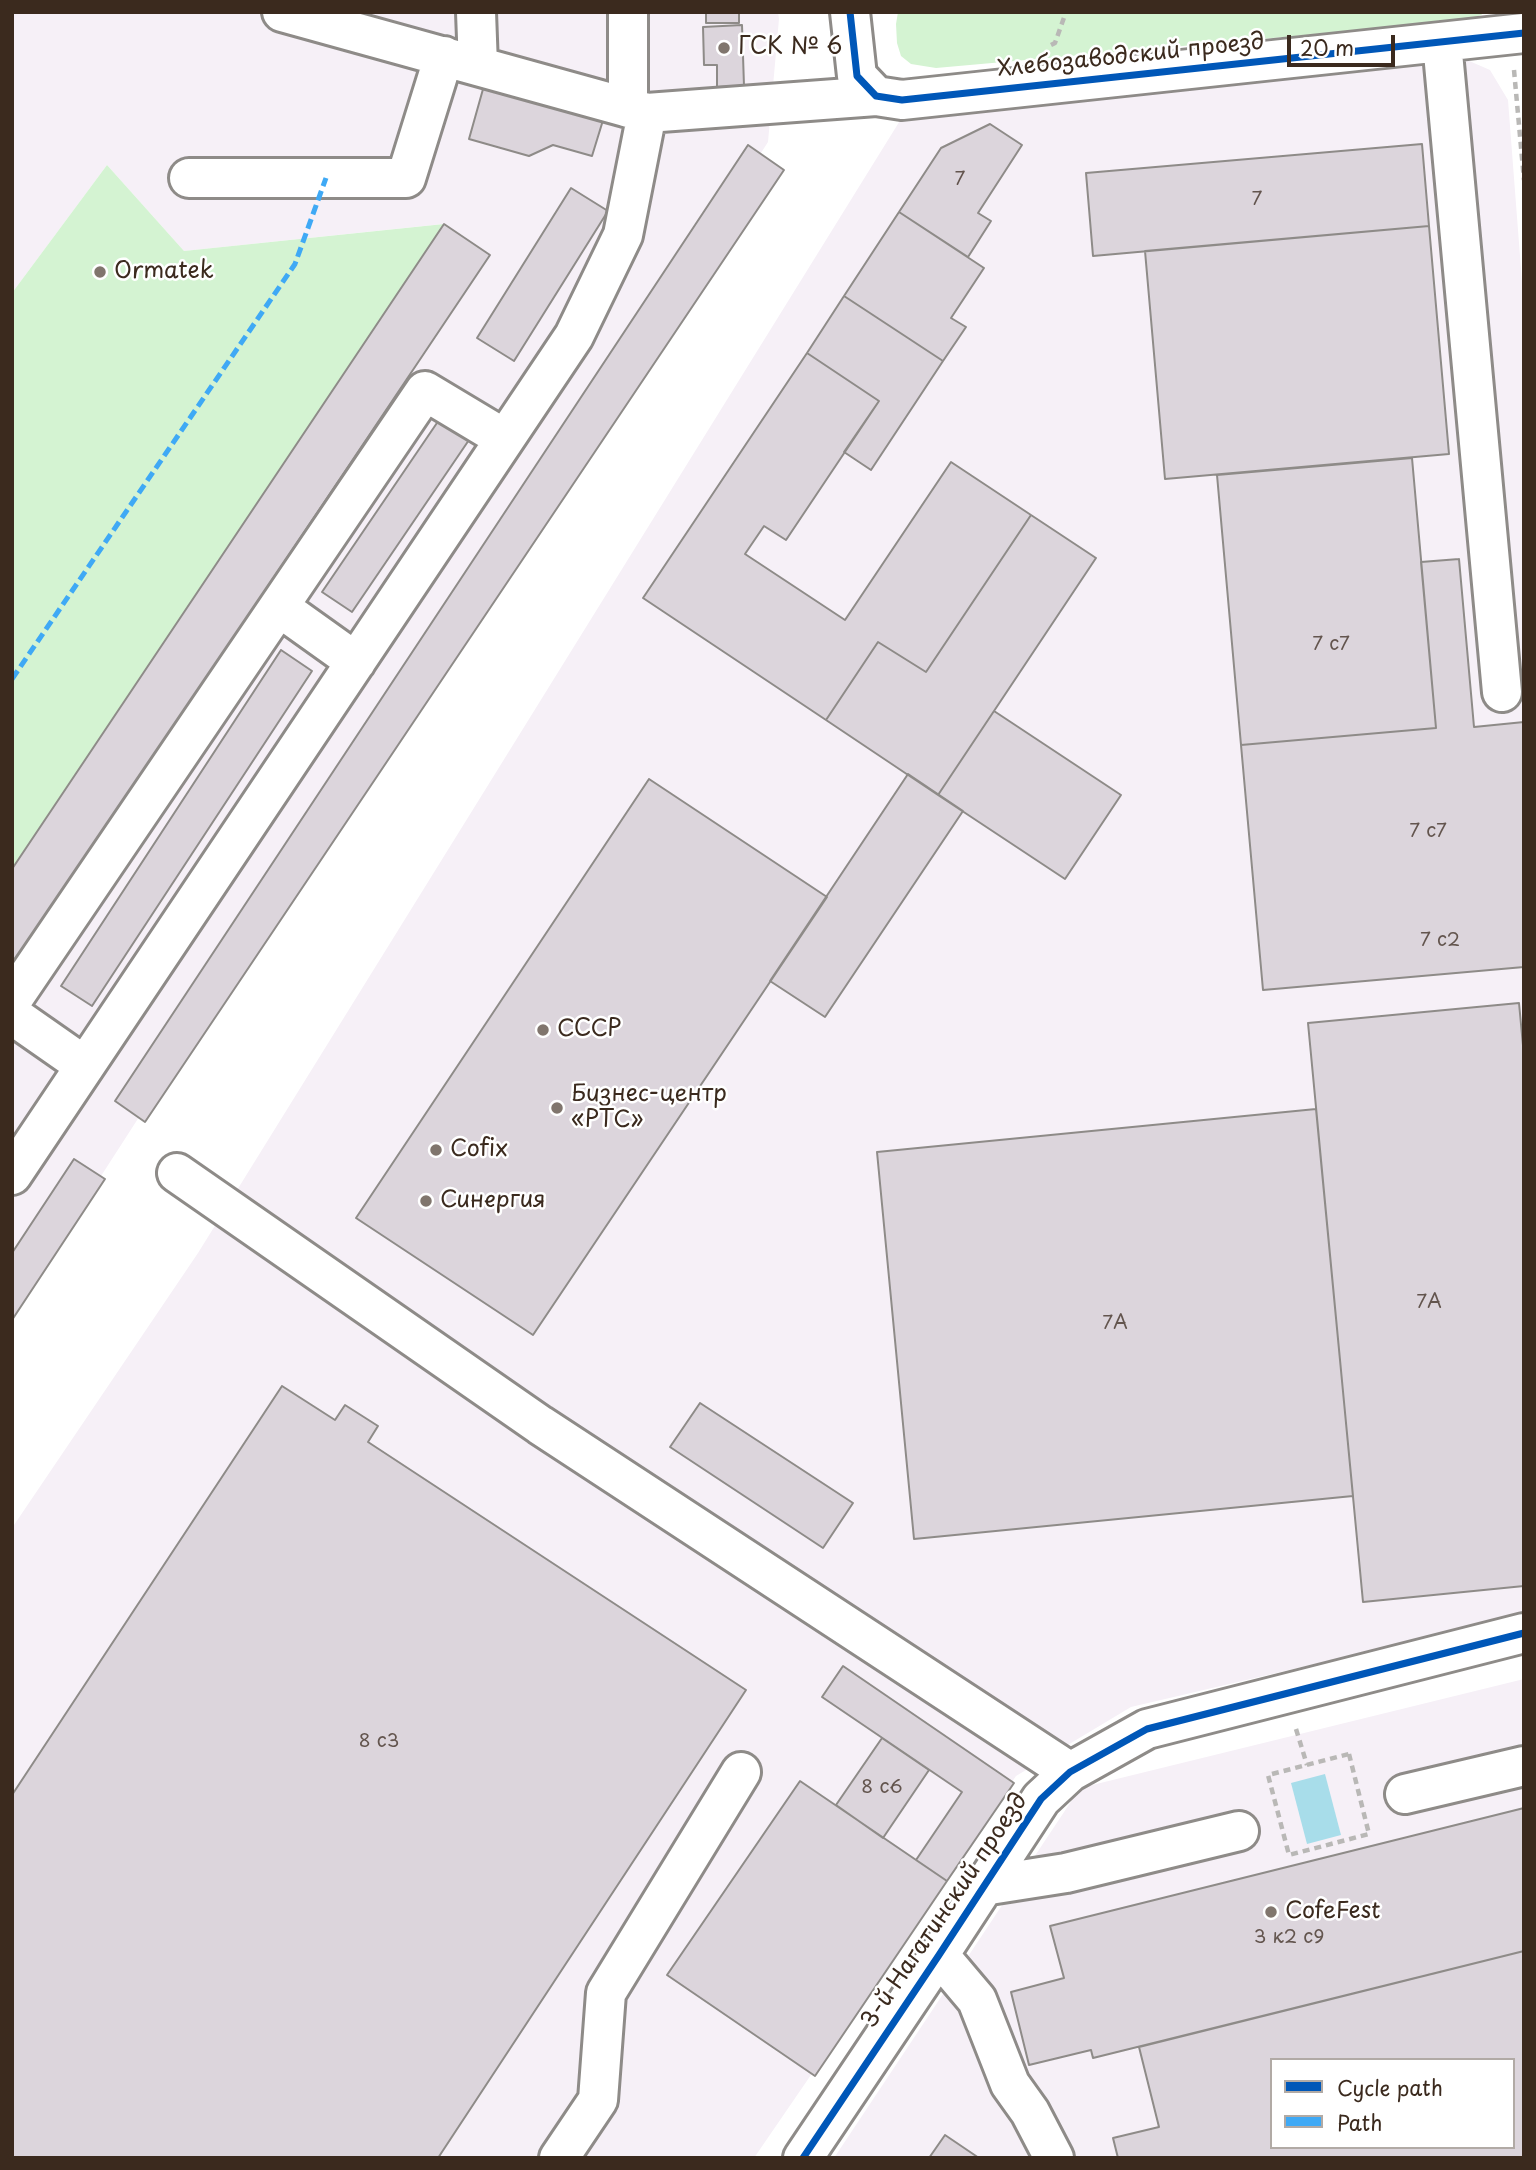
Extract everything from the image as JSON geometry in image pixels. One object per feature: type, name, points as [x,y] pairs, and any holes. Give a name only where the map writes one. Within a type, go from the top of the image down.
[{"type":"street","points":[[189,178],[406,178],[461,61],[476,12]]},
{"type":"street","points":[[12,1175],[574,336],[623,235],[638,111],[628,12]]},
{"type":"street","points":[[850,12],[857,76],[876,96]]},
{"type":"street","points":[[1522,12],[1524,27]]},
{"type":"street","name":"Хлебозаводский проезд","points":[[303,15],[638,111],[876,96],[902,100],[1524,33]]},
{"type":"street","points":[[1442,42],[1502,692]]},
{"type":"street","points":[[12,1000],[425,391],[505,439]]},
{"type":"street","points":[[279,607],[356,662]]},
{"type":"street","points":[[12,1015],[85,1066]]},
{"type":"street","points":[[177,1173],[540,1425],[1070,1772]]},
{"type":"street","name":"3-й Нагатинский проезд","points":[[803,2158],[1041,1799],[1070,1772],[1147,1729],[1524,1633]]},
{"type":"street","points":[[1405,1794],[1524,1766]]},
{"type":"street","points":[[559,2158],[598,2100],[606,1993],[741,1772]]},
{"type":"street","points":[[983,1886],[1066,1873],[1239,1831]]},
{"type":"street","points":[[939,1955],[977,2000],[1010,2084],[1030,2112],[1054,2158]]},
{"type":"path","points":[[1514,69],[1524,180]]},
{"type":"path","points":[[1296,1729],[1307,1765]]},
{"type":"path","points":[[1349,1754],[1369,1834],[1289,1855],[1268,1775],[1307,1765],[1349,1754]]},
{"type":"shaded area","points":[[12,12],[778,12],[779,19],[768,142],[12,1314],[12,869],[443,224],[184,251],[107,165],[12,293]]},
{"type":"shaded area","points":[[1467,60],[1490,70],[1508,100],[1524,308],[1524,1615],[1131,1707],[1016,1776],[754,2158],[12,2158],[12,1528],[198,1253],[901,119]]},
{"type":"shaded area","points":[[1524,1679],[1524,2158],[834,2158],[1080,1788]]},
{"type":"green space","points":[[898,12],[1485,12],[1463,21],[936,68],[911,64],[901,56],[897,43]]},
{"type":"green space","points":[[107,165],[184,251],[444,224],[12,869],[12,293]]},
{"type":"water","points":[[1325,1774],[1341,1835],[1307,1844],[1291,1783]]},
{"type":"building","points":[[706,12],[739,12],[739,23],[706,23]]},
{"type":"building","points":[[742,25],[744,86],[717,87],[717,65],[704,65],[703,27]]},
{"type":"building","points":[[485,82],[604,117],[592,156],[553,145],[529,156],[469,139]]},
{"type":"building","points":[[990,124],[1022,145],[978,213],[991,221],[968,257],[899,212],[941,148]]},
{"type":"building","points":[[1422,144],[1429,226],[1093,256],[1086,173]]},
{"type":"building","points":[[748,145],[784,170],[145,1122],[115,1101]]},
{"type":"building","points":[[571,188],[608,211],[514,361],[477,338]]},
{"type":"building","points":[[899,212],[984,268],[951,318],[966,327],[943,361],[844,296]]},
{"type":"building","points":[[444,224],[490,255],[12,968],[12,869]]},
{"type":"building","points":[[1429,226],[1449,454],[1165,479],[1145,251]]},
{"type":"building","points":[[844,296],[943,361],[871,470],[844,452],[879,401],[807,353]]},
{"type":"building","points":[[807,353],[879,401],[786,540],[764,526],[745,554],[845,620],[951,462],[1031,515],[926,672],[878,642],[826,720],[643,598]]},
{"type":"building","points":[[441,417],[471,437],[352,612],[322,592]]},
{"type":"building","points":[[1412,458],[1436,728],[1241,745],[1217,475]]},
{"type":"building","points":[[1031,515],[1096,558],[938,795],[826,720],[878,642],[926,672]]},
{"type":"building","points":[[1459,559],[1474,727],[1524,722],[1524,967],[1263,990],[1241,745],[1436,728],[1421,562]]},
{"type":"building","points":[[281,650],[312,671],[92,1006],[61,986]]},
{"type":"building","points":[[994,711],[1121,795],[1065,879],[938,795]]},
{"type":"building","points":[[908,774],[963,811],[825,1017],[770,981]]},
{"type":"building","name":"Бизнес-центр «РТС»","points":[[649,779],[827,897],[533,1335],[356,1218]]},
{"type":"building","points":[[1519,1003],[1524,1056],[1524,1586],[1363,1602],[1308,1023]]},
{"type":"building","points":[[1316,1109],[1353,1496],[914,1539],[877,1152]]},
{"type":"building","points":[[74,1159],[105,1179],[12,1320],[12,1253]]},
{"type":"building","points":[[282,1386],[335,1420],[345,1405],[378,1426],[368,1442],[746,1690],[438,2158],[12,2158],[12,1795]]},
{"type":"building","points":[[700,1403],[853,1503],[823,1548],[670,1447]]},
{"type":"building","points":[[843,1666],[1014,1783],[947,1881],[916,1860],[962,1792],[822,1697]]},
{"type":"building","points":[[882,1738],[929,1770],[883,1838],[836,1805]]},
{"type":"building","points":[[800,1781],[947,1881],[815,2076],[667,1975]]},
{"type":"building","points":[[1524,1808],[1524,1951],[1093,2058],[1091,2050],[1029,2065],[1011,1992],[1064,1978],[1050,1926]]},
{"type":"building","points":[[1524,1951],[1524,2158],[1118,2158],[1113,2138],[1159,2127],[1139,2047]]},
{"type":"building","points":[[945,2135],[979,2158],[929,2158]]},
{"type":"marked path","points":[[12,679],[295,264],[326,178]]},
{"type":"cycle path","points":[[850,12],[857,76],[876,96],[902,100],[1524,33]]},
{"type":"cycle path","points":[[803,2158],[1041,1799],[1070,1772],[1147,1729],[1524,1633]]},
{"type":"place","name":"ГСК № 6","points":[[724,48]]},
{"type":"place","name":"Ormatek","points":[[100,272]]},
{"type":"place","name":"СССР","points":[[543,1030]]},
{"type":"place","name":"Бизнес-центр «РТС»","points":[[557,1108]]},
{"type":"place","name":"Cofix","points":[[436,1150]]},
{"type":"place","name":"Синергия","points":[[426,1201]]},
{"type":"place","name":"CofeFest","points":[[1271,1912]]}]
